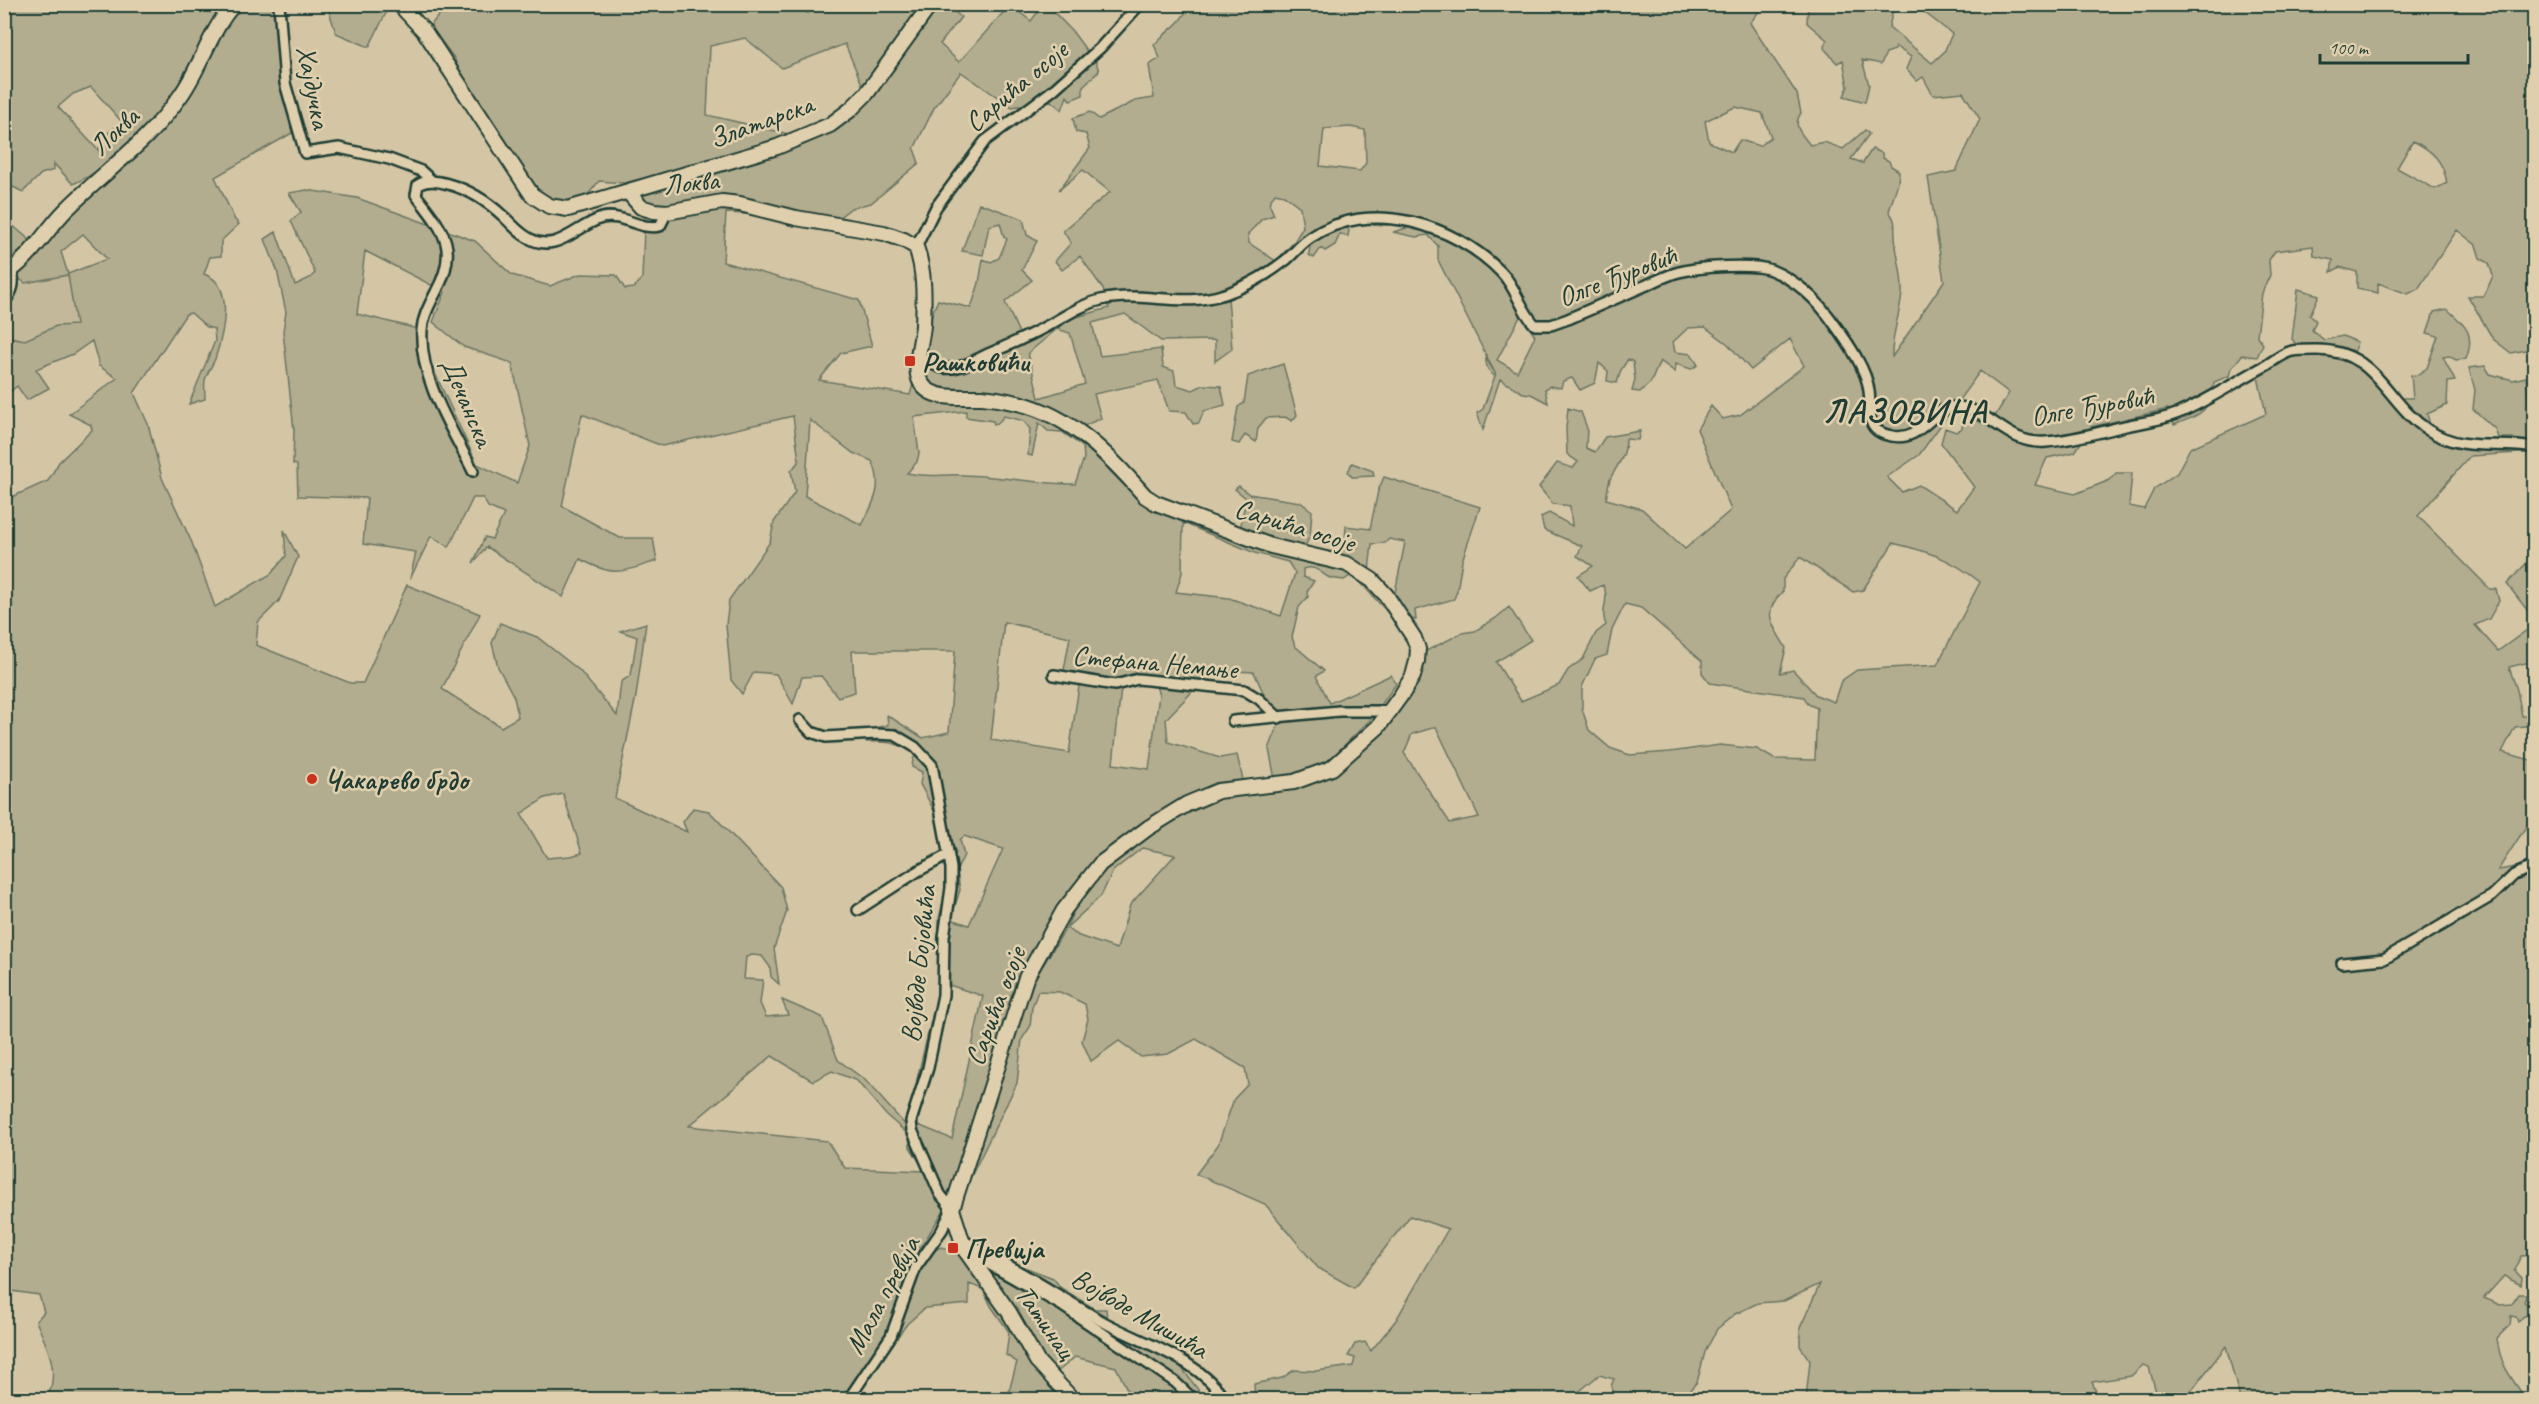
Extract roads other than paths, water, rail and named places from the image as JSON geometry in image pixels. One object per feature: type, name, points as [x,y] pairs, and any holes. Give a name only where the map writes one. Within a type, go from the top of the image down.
[{"type":"street","name":"Локва","points":[[8,273],[82,194],[131,153],[156,128],[183,93],[222,19],[234,4]]},
{"type":"street","name":"Хајдучка","points":[[279,4],[285,83],[305,153],[339,148],[389,159],[421,171],[431,180]]},
{"type":"street","name":"Локва","points":[[399,4],[425,32],[513,168],[536,199],[549,206],[568,209],[628,192],[641,207],[667,212],[722,202],[740,204],[796,218],[884,232],[916,248]]},
{"type":"street","name":"Златарска","points":[[628,192],[777,147],[830,125],[867,93],[931,4]]},
{"type":"street","name":"Сарића осоје","points":[[952,1209],[1026,978],[1064,910],[1100,864],[1148,828],[1187,804],[1218,791],[1294,782],[1332,768],[1378,727],[1390,711],[1413,676],[1418,649],[1414,638],[1386,595],[1372,580],[1347,564],[1271,546],[1196,520],[1156,503],[1146,496],[1091,440],[1043,412],[998,398],[948,397],[934,394],[924,386],[918,375],[918,356],[923,325],[922,272],[916,248],[936,207],[985,141],[1053,90],[1100,48],[1140,4]]},
{"type":"street","points":[[431,180],[460,187],[481,197],[526,237],[538,241],[559,242],[597,220],[607,218],[660,226],[667,212]]},
{"type":"street","name":"Дечанска","points":[[431,180],[418,185],[416,195],[440,225],[449,252],[447,268],[426,312],[422,330],[423,355],[442,406],[473,471]]},
{"type":"street","name":"Олге Ђуровић","points":[[918,356],[940,368],[956,368],[1024,338],[1100,300],[1124,298],[1176,301],[1213,298],[1236,290],[1285,261],[1310,238],[1333,226],[1388,218],[1418,222],[1467,244],[1501,272],[1525,314],[1535,325],[1551,325],[1568,319],[1677,272],[1714,267],[1769,269],[1805,290],[1823,308],[1852,349],[1863,374],[1869,392],[1868,414],[1871,423],[1884,434],[1893,437],[1915,433],[1928,425],[1940,412],[1956,407],[1984,417],[2022,441],[2045,442],[2094,434],[2179,413],[2291,351],[2319,350],[2355,357],[2370,369],[2428,430],[2456,441],[2481,447],[2535,448]]},
{"type":"street","points":[[4,302],[12,290],[14,279],[8,273]]},
{"type":"street","name":"Стефана Немање","points":[[1054,675],[1115,685],[1138,679],[1244,690],[1259,699],[1279,718]]},
{"type":"street","name":"Стефана Немање","points":[[1233,721],[1339,711],[1390,711]]},
{"type":"street","name":"Војводе Бојовића","points":[[800,720],[811,732],[826,737],[895,735],[915,747],[932,765],[948,855],[951,888],[944,937],[944,995],[928,1068],[911,1121],[912,1130],[940,1194],[952,1209]]},
{"type":"street","name":"Војводе Бојовића","points":[[858,910],[918,871],[948,855]]},
{"type":"street","points":[[2342,963],[2384,959],[2492,897],[2514,875],[2535,866]]},
{"type":"street","points":[[952,1209],[963,1245]]},
{"type":"street","name":"Мала превија","points":[[848,1400],[891,1336],[916,1267],[942,1230],[952,1209]]},
{"type":"street","name":"Татинац","points":[[963,1245],[1008,1312],[1037,1361],[1073,1400]]},
{"type":"street","name":"Војводе Мишића","points":[[963,1245],[1061,1305],[1175,1382],[1194,1400]]},
{"type":"street","name":"Војводе Мишића","points":[[963,1245],[1033,1279],[1100,1320],[1173,1355],[1209,1378],[1226,1400]]},
{"type":"place","name":"Рашковићи","points":[[910,361]]},
{"type":"place","name":"Чакарево брдо","points":[[312,779]]},
{"type":"place","name":"Превија","points":[[953,1248]]},
{"type":"district","name":"ЛАЗОВИНА","points":[[1905,410]]}]
